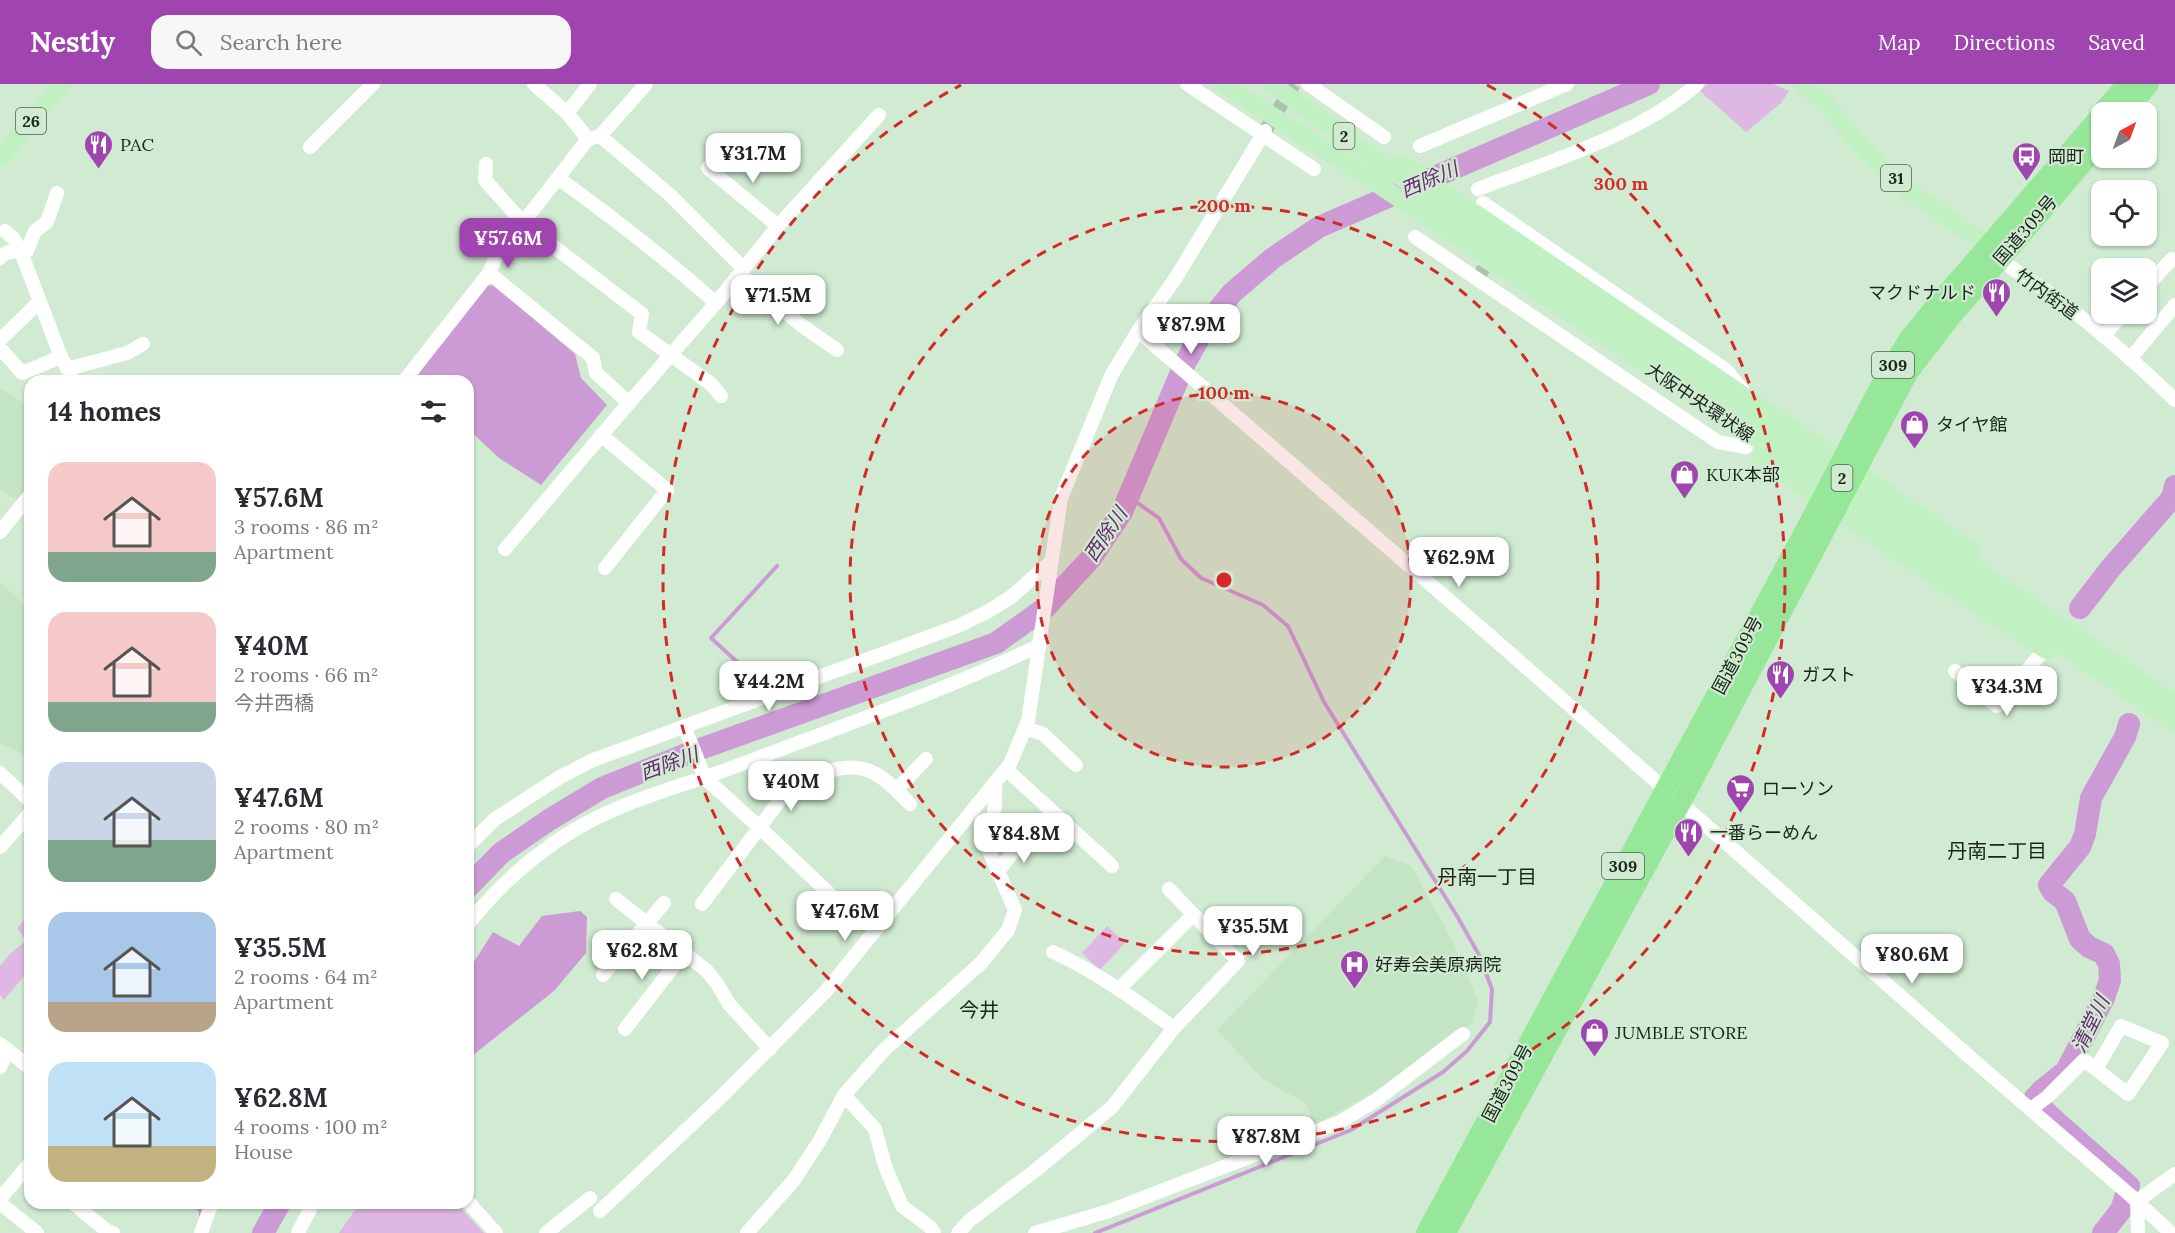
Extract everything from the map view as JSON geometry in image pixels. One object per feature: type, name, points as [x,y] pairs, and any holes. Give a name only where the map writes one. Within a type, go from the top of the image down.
[{"type":"highway","name":"国道309号","points":[[2111,102],[2127,84]]},
{"type":"highway","points":[[2134,102],[2150,84]]},
{"type":"highway","name":"国道309号","points":[[1446,1233],[1681,804],[1849,466],[1908,374],[1951,317],[1994,252],[2091,127]]},
{"type":"highway","name":"国道309号","points":[[1994,252],[2091,152]]},
{"type":"highway","name":"国道309号","points":[[1426,1233],[1665,789],[1829,504]]},
{"type":"main road","name":"26","points":[[0,158],[62,84]]},
{"type":"main road","points":[[1223,84],[1829,504],[2175,736]]},
{"type":"main road","points":[[1272,84],[1849,466],[2175,691]]},
{"type":"main road","name":"31","points":[[1802,84],[1826,104],[1861,146],[1909,191],[1994,252]]},
{"type":"main road","name":"大阪中央環状線","points":[[1442,198],[1582,312],[1841,495],[2093,658],[2175,704]]},
{"type":"main road","name":"大阪中央環状線","points":[[1409,212],[1582,312]]},
{"type":"main road","name":"大阪中央環状線","points":[[2093,658],[2175,723]]},
{"type":"street","points":[[310,147],[373,84]]},
{"type":"street","points":[[534,84],[594,137],[670,195],[742,272],[801,325],[837,350]]},
{"type":"street","points":[[567,113],[590,84]]},
{"type":"street","points":[[409,375],[489,273],[495,259],[558,178],[646,84]]},
{"type":"street","points":[[1187,84],[1264,133],[1314,169]]},
{"type":"street","points":[[1308,84],[1384,137]]},
{"type":"street","points":[[1420,146],[1567,84]]},
{"type":"street","points":[[1696,84],[1682,98],[1629,129],[1481,196],[1726,370],[1750,400]]},
{"type":"street","points":[[505,549],[716,303],[778,225],[879,115]]},
{"type":"street","points":[[600,1211],[770,1049],[826,991],[1006,769],[1028,721],[1061,498],[1111,376],[1138,331],[1175,279],[1264,133]]},
{"type":"street","points":[[486,164],[485,180],[523,223],[642,314],[639,332],[711,384],[721,396]]},
{"type":"street","points":[[708,168],[778,225]]},
{"type":"street","points":[[558,178],[614,218],[716,303]]},
{"type":"street","points":[[0,258],[3,254],[13,250],[27,251],[35,231],[47,222],[57,193]]},
{"type":"street","points":[[5,231],[14,239],[21,252],[68,369]]},
{"type":"street","points":[[1415,237],[1718,442],[1746,447]]},
{"type":"street","name":"竹内街道","points":[[1994,252],[2013,270],[2059,300],[2175,400]]},
{"type":"street","points":[[2157,275],[2172,259]]},
{"type":"street","points":[[489,273],[593,358],[596,373],[629,403]]},
{"type":"street","points":[[0,340],[40,301]]},
{"type":"street","points":[[2130,359],[2175,305]]},
{"type":"street","points":[[2103,336],[2114,324]]},
{"type":"street","points":[[1138,331],[2033,1108],[2171,1233]]},
{"type":"street","points":[[0,348],[22,373],[68,369],[127,353],[143,344]]},
{"type":"street","points":[[602,435],[667,490],[605,568]]},
{"type":"street","points":[[0,532],[24,502]]},
{"type":"street","points":[[474,840],[495,819],[560,777],[593,760],[685,730],[958,626],[1011,597],[1051,567]]},
{"type":"street","points":[[474,918],[529,861],[560,840],[615,809],[979,675],[1039,644]]},
{"type":"street","points":[[1955,671],[1996,706],[2045,649]]},
{"type":"street","points":[[1025,728],[1042,734],[1076,765]]},
{"type":"street","points":[[685,730],[703,775],[834,898],[875,929]]},
{"type":"street","points":[[896,790],[926,759]]},
{"type":"street","points":[[702,904],[780,800],[794,788],[810,779],[849,767],[863,770],[874,773],[910,804]]},
{"type":"street","points":[[1006,769],[1112,866]]},
{"type":"street","points":[[0,773],[24,795]]},
{"type":"street","points":[[747,1233],[794,1180],[820,1140],[844,1095],[884,1050],[981,963],[1008,930],[1015,910],[990,853],[995,783]]},
{"type":"street","points":[[0,847],[24,820]]},
{"type":"street","points":[[999,870],[1024,838]]},
{"type":"street","points":[[958,1233],[970,1220],[1036,1170],[1112,1107],[1174,1028],[1238,960],[1168,889]]},
{"type":"street","points":[[616,899],[707,971],[729,1004],[770,1049]]},
{"type":"street","points":[[603,975],[664,903]]},
{"type":"street","points":[[1119,989],[1193,915]]},
{"type":"street","points":[[1053,952],[1076,962],[1119,989],[1174,1028]]},
{"type":"street","points":[[625,1029],[684,953]]},
{"type":"street","points":[[2033,1108],[2048,1097],[2084,1060],[2128,1094],[2162,1043],[2121,1026],[2096,1069]]},
{"type":"street","points":[[1035,1233],[1108,1211],[1340,1122],[1375,1101],[1463,1034]]},
{"type":"street","points":[[0,1067],[4,1048],[24,1063]]},
{"type":"street","points":[[844,1095],[875,1130],[885,1166],[902,1206],[930,1227],[934,1233]]},
{"type":"street","points":[[24,1171],[0,1201],[37,1233]]},
{"type":"street","points":[[2130,1195],[2175,1174]]},
{"type":"street","points":[[2130,1195],[2138,1233]]},
{"type":"street","points":[[546,1233],[590,1198]]},
{"type":"street","points":[[80,1209],[109,1232]]},
{"type":"street","points":[[201,1233],[208,1209]]},
{"type":"street","points":[[298,1233],[310,1209]]},
{"type":"street","points":[[474,1209],[496,1233]]},
{"type":"shaded area","points":[[1708,84],[1773,84],[1789,91],[1781,103],[1746,132],[1699,90]]},
{"type":"shaded area","points":[[493,285],[575,354],[581,378],[607,405],[541,485],[499,458],[474,435],[474,375],[415,375],[487,286]]},
{"type":"shaded area","points":[[0,388],[24,403],[24,495],[19,501],[0,490]]},
{"type":"shaded area","points":[[0,582],[24,604],[24,755],[0,743]]},
{"type":"shaded area","points":[[1385,856],[1411,866],[1452,940],[1478,1000],[1472,1023],[1378,1089],[1314,1126],[1306,1103],[1264,1080],[1217,1030]]},
{"type":"shaded area","points":[[580,911],[587,917],[586,953],[554,991],[474,1054],[474,962],[493,932],[519,946],[542,916]]},
{"type":"shaded area","points":[[24,920],[24,938],[17,928]]},
{"type":"shaded area","points":[[1107,926],[1125,943],[1100,970],[1082,953]]},
{"type":"shaded area","points":[[24,943],[24,976],[4,1000],[0,995],[0,966]]},
{"type":"shaded area","points":[[356,1209],[462,1209],[484,1233],[339,1233]]},
{"type":"waterway","name":"西除川","points":[[474,881],[501,853],[602,788],[689,753],[996,643],[1045,608],[1092,557],[1122,512],[1185,363],[1207,324],[1232,293],[1273,258],[1319,227],[1649,84]]},
{"type":"waterway","name":"清堂川","points":[[2080,608],[2110,569],[2172,498],[2175,486]]},
{"type":"waterway","points":[[1095,1233],[1351,1130],[1443,1072],[1467,1051],[1490,1022],[1492,989],[1479,955],[1457,916],[1324,702],[1288,626],[1263,605],[1201,578],[1181,559],[1159,518],[1129,497]]},
{"type":"waterway","points":[[751,694],[756,679],[711,638],[777,566]]},
{"type":"waterway","name":"清堂川","points":[[2103,1233],[2121,1210],[2129,1186],[2034,1099],[2066,1071],[2104,998],[2110,980],[2109,964],[2104,954],[2089,947],[2080,939],[2065,901],[2053,892],[2049,885],[2080,847],[2085,834],[2091,798],[2125,737],[2129,724]]},
{"type":"waterway","points":[[199,1209],[201,1215]]},
{"type":"waterway","name":"西除川","points":[[263,1233],[277,1209]]},
{"type":"tunnel","points":[[1265,131],[1294,84]]},
{"type":"tunnel","points":[[1476,280],[1495,252]]},
{"type":"place","name":"PAC","points":[[99,170]]},
{"type":"place","name":"岡町","points":[[2027,182]]},
{"type":"place","name":"マクドナルド","points":[[1997,318]]},
{"type":"place","name":"タイヤ館","points":[[1915,450]]},
{"type":"place","name":"KUK本部","points":[[1685,500]]},
{"type":"place","name":"ガスト","points":[[1781,700]]},
{"type":"place","name":"ローソン","points":[[1741,814]]},
{"type":"place","name":"一番らーめん","points":[[1689,858]]},
{"type":"place","name":"好寿会美原病院","points":[[1354,990]]},
{"type":"place","name":"JUMBLE STORE","points":[[1594,1058]]},
{"type":"district","name":"丹南二丁目","points":[[1997,850]]},
{"type":"district","name":"丹南一丁目","points":[[1487,876]]},
{"type":"district","name":"今井","points":[[979,1009]]}]
